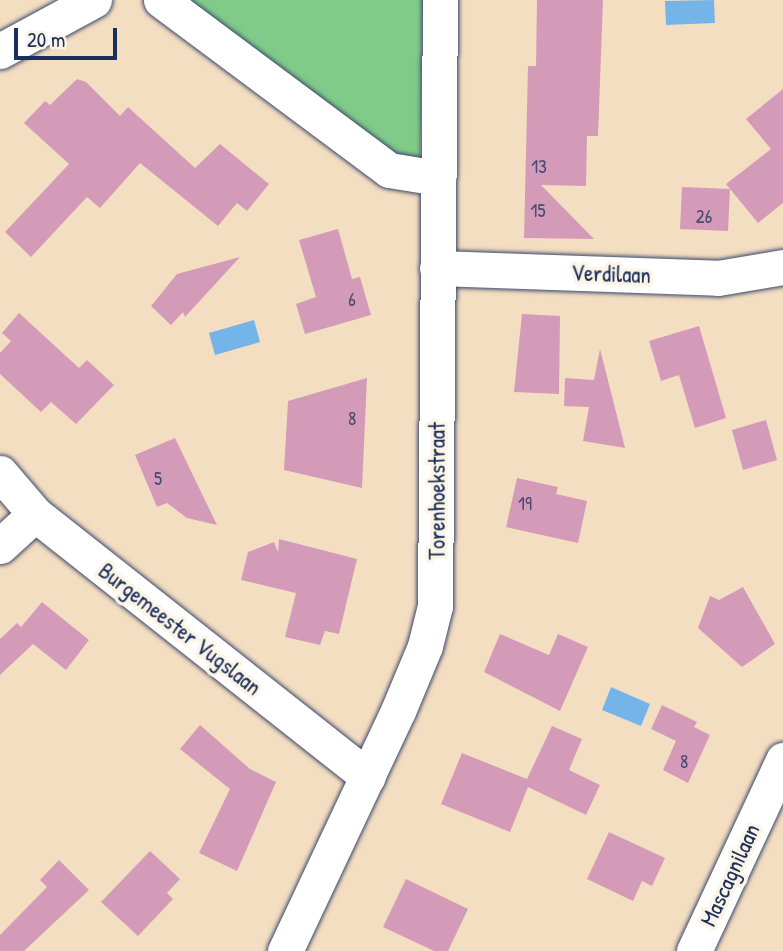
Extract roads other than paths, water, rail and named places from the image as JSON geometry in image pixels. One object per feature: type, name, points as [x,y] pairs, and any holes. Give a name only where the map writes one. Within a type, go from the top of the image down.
[{"type":"street","points":[[0,51],[94,0]]},
{"type":"street","points":[[161,0],[389,170],[438,178]]},
{"type":"street","name":"Torenhoekstraat","points":[[285,951],[368,777],[425,646],[435,606],[440,0]]},
{"type":"street","name":"Verdilaan","points":[[437,268],[718,278],[783,267]]},
{"type":"street","name":"Burgemeester Vugslaan","points":[[0,473],[35,514],[368,777]]},
{"type":"street","points":[[0,546],[35,514]]},
{"type":"street","name":"Mascagnilaan","points":[[694,951],[783,760]]},
{"type":"water","points":[[714,0],[715,23],[666,25],[665,1]]},
{"type":"water","points":[[254,320],[260,342],[215,355],[209,333]]},
{"type":"water","points":[[611,687],[650,704],[641,726],[602,710]]}]
